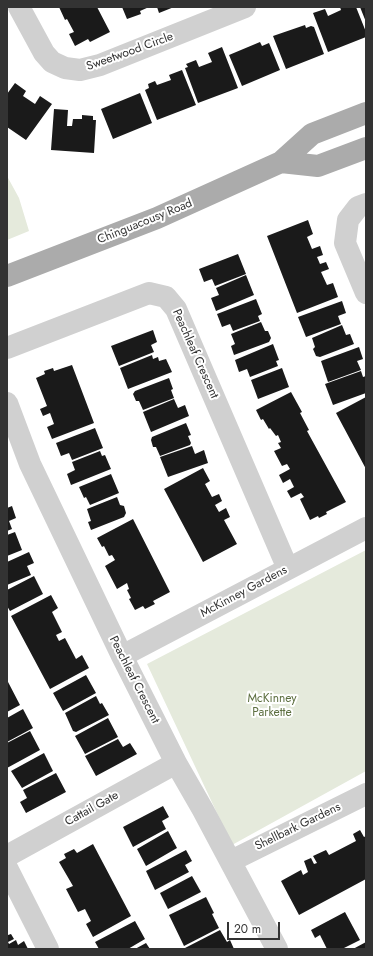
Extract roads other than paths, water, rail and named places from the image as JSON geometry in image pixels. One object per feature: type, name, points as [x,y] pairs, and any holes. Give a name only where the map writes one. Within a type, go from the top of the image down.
[{"type":"main road","name":"Chinguacousy Road","points":[[7,276],[158,218],[281,162],[312,134],[366,113]]},
{"type":"main road","points":[[281,162],[318,166],[366,148]]},
{"type":"street","name":"Sweetwood Circle","points":[[19,7],[44,53],[52,62],[64,68],[80,70],[100,65],[245,7]]},
{"type":"street","points":[[366,204],[358,207],[348,220],[345,243],[366,293]]},
{"type":"street","name":"Peachleaf Crescent","points":[[7,348],[149,293],[166,297],[176,309],[288,568]]},
{"type":"street","name":"Peachleaf Crescent","points":[[7,403],[30,464],[122,656],[176,763],[277,949]]},
{"type":"street","name":"McKinney Gardens","points":[[122,656],[366,528]]},
{"type":"street","name":"Cattail Gate","points":[[7,856],[176,763]]},
{"type":"street","name":"Shellbark Gardens","points":[[230,861],[366,794]]},
{"type":"street","points":[[7,868],[48,949]]},
{"type":"park label","name":"McKinney Parkette","points":[[272,706]]}]
